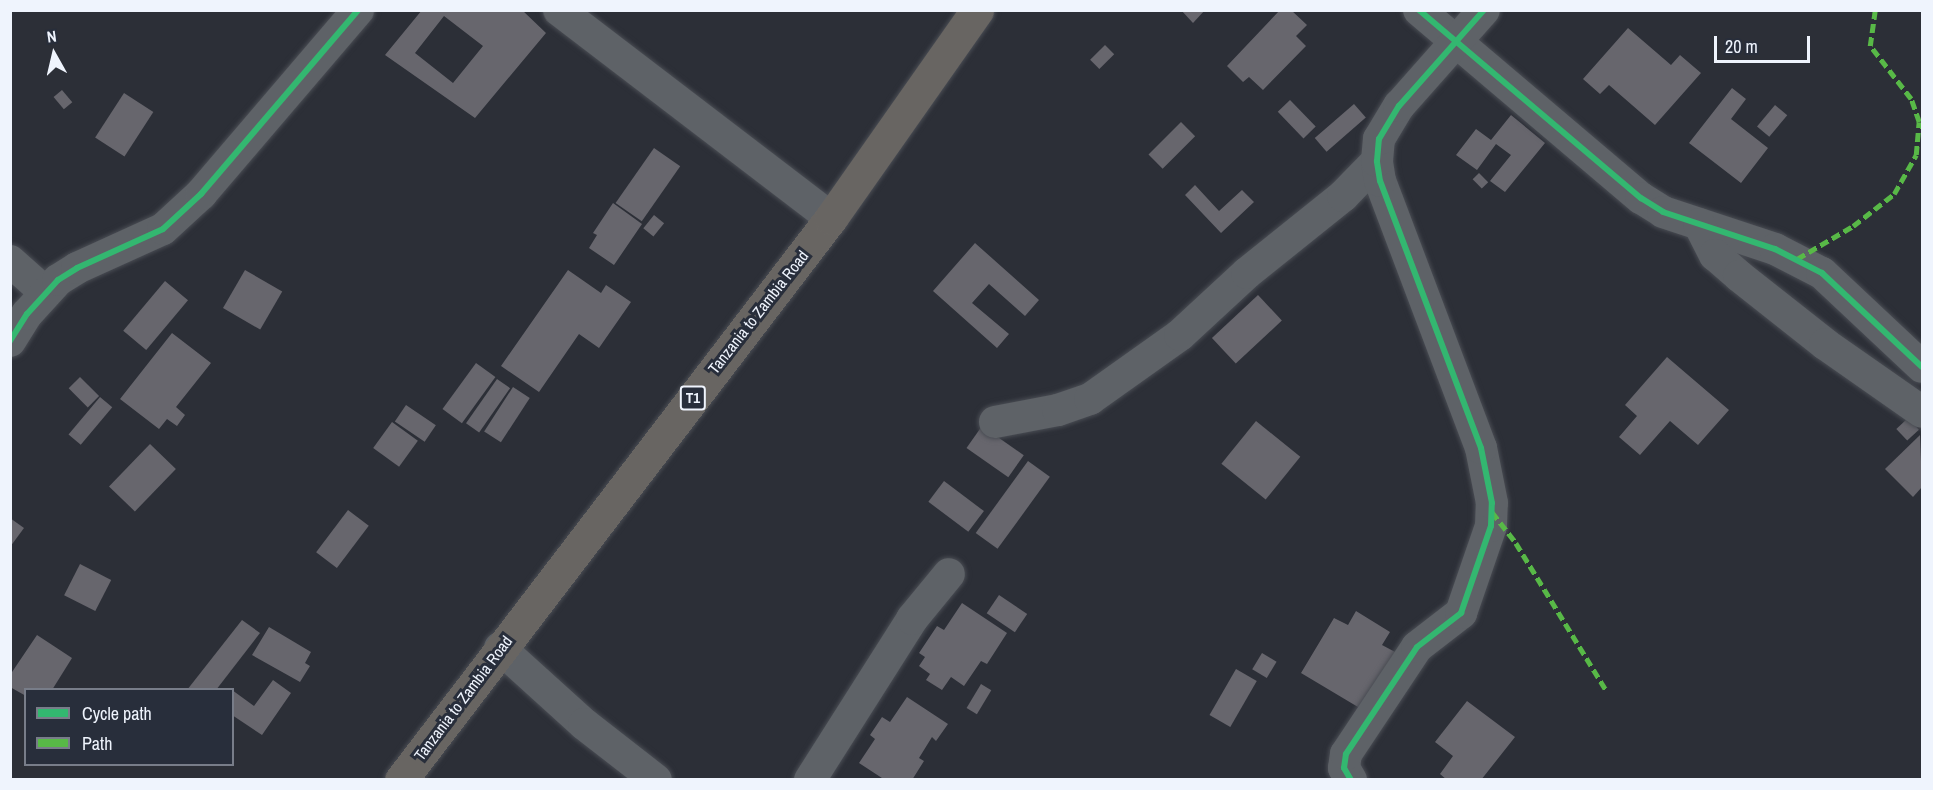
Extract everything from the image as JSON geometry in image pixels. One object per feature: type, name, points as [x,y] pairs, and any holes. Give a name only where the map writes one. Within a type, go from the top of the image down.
[{"type":"highway","name":"Tanzania to Zambia Road","points":[[401,780],[831,218],[977,10]]},
{"type":"street","points":[[10,341],[45,292],[77,268],[125,248],[171,222],[224,169],[358,10]]},
{"type":"street","points":[[559,10],[831,218]]},
{"type":"street","points":[[1419,10],[1641,198],[1663,212],[1774,249],[1822,273],[1923,367]]},
{"type":"street","points":[[1352,780],[1345,773],[1344,761],[1364,724],[1417,647],[1455,619],[1469,599],[1489,535],[1492,503],[1482,448],[1380,181],[1377,160],[1379,139],[1399,106],[1484,10]]},
{"type":"street","points":[[995,422],[1048,413],[1090,399],[1180,335],[1247,273],[1343,196],[1377,160]]},
{"type":"street","points":[[1699,224],[1715,255],[1739,276],[1825,344],[1923,412]]},
{"type":"street","points":[[10,261],[45,292]]},
{"type":"street","points":[[810,780],[912,620],[949,574]]},
{"type":"street","points":[[500,648],[584,723],[656,780]]},
{"type":"building","points":[[422,10],[522,10],[546,33],[475,118],[385,55]],"holes":[[[444,16],[483,46],[453,83],[415,53]]]},
{"type":"building","points":[[1181,10],[1205,10],[1193,23]]},
{"type":"building","points":[[1280,10],[1291,10],[1307,25],[1296,36],[1306,46],[1263,90],[1249,77],[1243,82],[1227,66]]},
{"type":"building","points":[[1628,28],[1671,65],[1680,55],[1701,73],[1655,125],[1609,85],[1600,94],[1583,79]]},
{"type":"building","points":[[1105,45],[1114,54],[1099,69],[1090,60]]},
{"type":"building","points":[[1732,88],[1746,99],[1731,119],[1768,148],[1741,183],[1689,143]]},
{"type":"building","points":[[62,90],[72,102],[64,109],[54,97]]},
{"type":"building","points":[[124,93],[153,112],[124,157],[95,137]]},
{"type":"building","points":[[1290,100],[1316,127],[1303,138],[1278,112]]},
{"type":"building","points":[[1354,104],[1366,118],[1327,152],[1315,138]]},
{"type":"building","points":[[1775,105],[1787,115],[1769,137],[1757,126]]},
{"type":"building","points":[[1511,115],[1545,143],[1505,192],[1490,181],[1511,155],[1496,144],[1477,170],[1456,155],[1476,129],[1491,140]]},
{"type":"building","points":[[1181,122],[1195,136],[1163,169],[1148,155]]},
{"type":"building","points":[[654,148],[680,166],[642,221],[616,203]]},
{"type":"building","points":[[1479,173],[1488,182],[1482,189],[1473,179]]},
{"type":"building","points":[[1195,185],[1219,211],[1242,190],[1254,202],[1221,233],[1185,195]]},
{"type":"building","points":[[613,203],[642,224],[614,265],[589,248],[597,235],[593,233]]},
{"type":"building","points":[[654,215],[664,223],[653,236],[643,228]]},
{"type":"building","points":[[975,243],[1039,300],[1025,316],[989,284],[972,303],[1009,334],[997,348],[933,291]]},
{"type":"building","points":[[245,270],[282,292],[260,330],[223,308]]},
{"type":"building","points":[[568,270],[601,293],[606,285],[631,302],[599,348],[579,334],[539,392],[501,366]]},
{"type":"building","points":[[165,281],[188,300],[146,350],[123,331]]},
{"type":"building","points":[[1258,295],[1282,321],[1236,364],[1212,338]]},
{"type":"building","points":[[172,333],[211,363],[176,407],[185,415],[177,426],[167,419],[159,429],[120,399]]},
{"type":"building","points":[[1667,357],[1729,410],[1698,445],[1670,421],[1640,455],[1619,437],[1637,416],[1625,405]]},
{"type":"building","points":[[476,363],[495,377],[462,423],[442,409]]},
{"type":"building","points":[[80,377],[99,396],[88,407],[69,388]]},
{"type":"building","points":[[497,379],[510,388],[479,432],[466,423]]},
{"type":"building","points":[[513,387],[530,398],[501,442],[484,431]]},
{"type":"building","points":[[100,397],[112,407],[81,445],[69,435]]},
{"type":"building","points":[[406,405],[436,425],[425,442],[395,422]]},
{"type":"building","points":[[1908,418],[1919,430],[1907,441],[1896,429]]},
{"type":"building","points":[[1256,421],[1300,457],[1266,500],[1221,464]]},
{"type":"building","points":[[392,422],[418,441],[399,467],[373,448]]},
{"type":"building","points":[[982,426],[1024,455],[1008,477],[967,448]]},
{"type":"building","points":[[1920,435],[1922,487],[1913,497],[1885,469]]},
{"type":"building","points":[[150,444],[176,469],[135,511],[109,486]]},
{"type":"building","points":[[1028,461],[1050,477],[998,549],[976,533]]},
{"type":"building","points":[[944,481],[984,511],[968,532],[928,502]]},
{"type":"building","points":[[348,510],[369,526],[337,568],[316,552]]},
{"type":"building","points":[[10,518],[24,528],[10,547]]},
{"type":"building","points":[[80,564],[111,580],[95,611],[64,595]]},
{"type":"building","points":[[999,595],[1027,614],[1015,632],[987,613]]},
{"type":"building","points":[[962,603],[1007,633],[987,664],[981,661],[964,686],[951,677],[942,690],[926,680],[930,674],[919,666],[925,657],[919,653],[937,626],[944,630]]},
{"type":"building","points":[[1356,611],[1390,632],[1382,645],[1397,653],[1363,710],[1301,673],[1334,618],[1348,625]]},
{"type":"building","points":[[242,620],[260,633],[218,688],[189,688]]},
{"type":"building","points":[[269,627],[311,652],[305,663],[310,666],[300,682],[252,655]]},
{"type":"building","points":[[37,635],[72,658],[53,688],[24,688],[24,695],[10,687],[10,675]]},
{"type":"building","points":[[1262,653],[1277,662],[1267,678],[1252,669]]},
{"type":"building","points":[[1236,669],[1257,681],[1230,727],[1210,715]]},
{"type":"building","points":[[273,680],[291,693],[262,735],[234,716],[234,691],[254,706]]},
{"type":"building","points":[[981,684],[991,690],[977,714],[967,708]]},
{"type":"building","points":[[907,697],[948,724],[936,741],[932,737],[919,758],[924,761],[912,780],[885,780],[859,763],[875,739],[870,735],[882,717],[890,722]]},
{"type":"building","points":[[1467,701],[1515,737],[1481,780],[1447,780],[1440,774],[1453,756],[1435,742]]},
{"type":"marked path","points":[[1797,259],[1853,226],[1894,194],[1916,155],[1919,122],[1911,99],[1870,46],[1875,10]]},
{"type":"marked path","points":[[1492,512],[1516,543],[1606,690]]},
{"type":"cycle path","points":[[10,341],[27,314],[58,280],[77,268],[163,229],[201,194],[358,10]]},
{"type":"cycle path","points":[[1419,10],[1641,198],[1663,212],[1775,249],[1822,273],[1922,367]]},
{"type":"cycle path","points":[[1351,780],[1344,768],[1346,754],[1417,647],[1461,613],[1491,526],[1492,503],[1481,448],[1380,181],[1377,161],[1379,139],[1399,106],[1484,10]]}]
